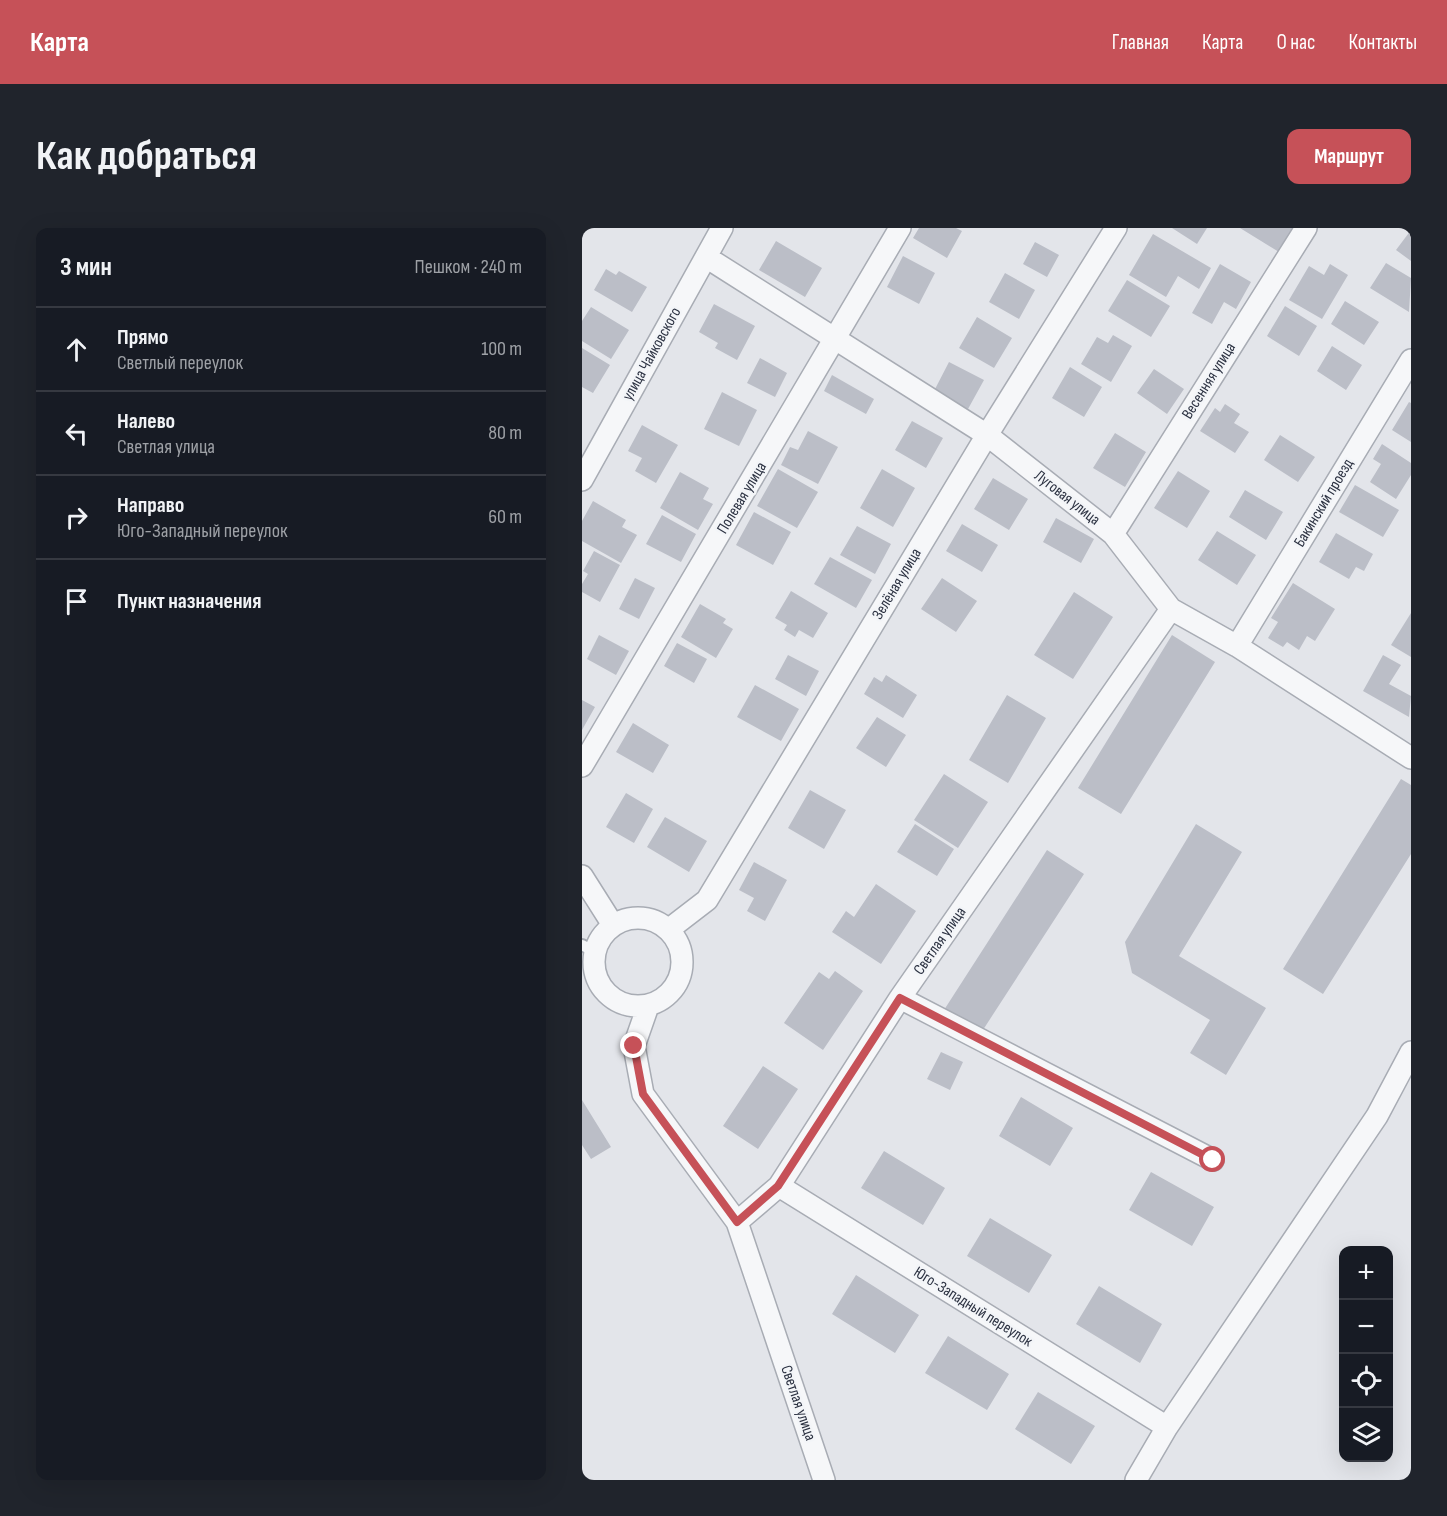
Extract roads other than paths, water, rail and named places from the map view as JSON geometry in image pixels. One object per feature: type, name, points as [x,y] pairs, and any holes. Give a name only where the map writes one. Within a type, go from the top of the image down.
[{"type":"street","name":"улица Чайковского","points":[[582,480],[722,228]]},
{"type":"street","name":"Полевая улица","points":[[582,766],[900,228]]},
{"type":"street","name":"Зелёная улица","points":[[668,930],[707,900],[987,435],[1116,228]]},
{"type":"street","name":"Весенняя улица","points":[[1113,534],[1306,228]]},
{"type":"street","name":"Луговая улица","points":[[706,257],[987,435],[1113,534],[1171,609],[1237,646],[1410,755]]},
{"type":"street","name":"Бакинский проезд","points":[[1237,646],[1411,360]]},
{"type":"street","name":"Светлая улица","points":[[824,1480],[737,1222],[778,1186],[900,998],[1171,609]]},
{"type":"street","points":[[582,876],[613,925]]},
{"type":"street","points":[[631,918],[651,920],[668,930],[678,942],[682,958],[681,974],[674,988],[662,999],[648,1006],[627,1006],[609,996],[597,980],[589,948],[613,925],[631,918]]},
{"type":"street","points":[[900,998],[1213,1160]]},
{"type":"street","points":[[648,1006],[634,1046],[643,1094],[737,1222]]},
{"type":"street","points":[[1136,1480],[1167,1427],[1377,1116],[1411,1052]]},
{"type":"street","name":"Юго-Западный переулок","points":[[778,1186],[1167,1427]]}]
